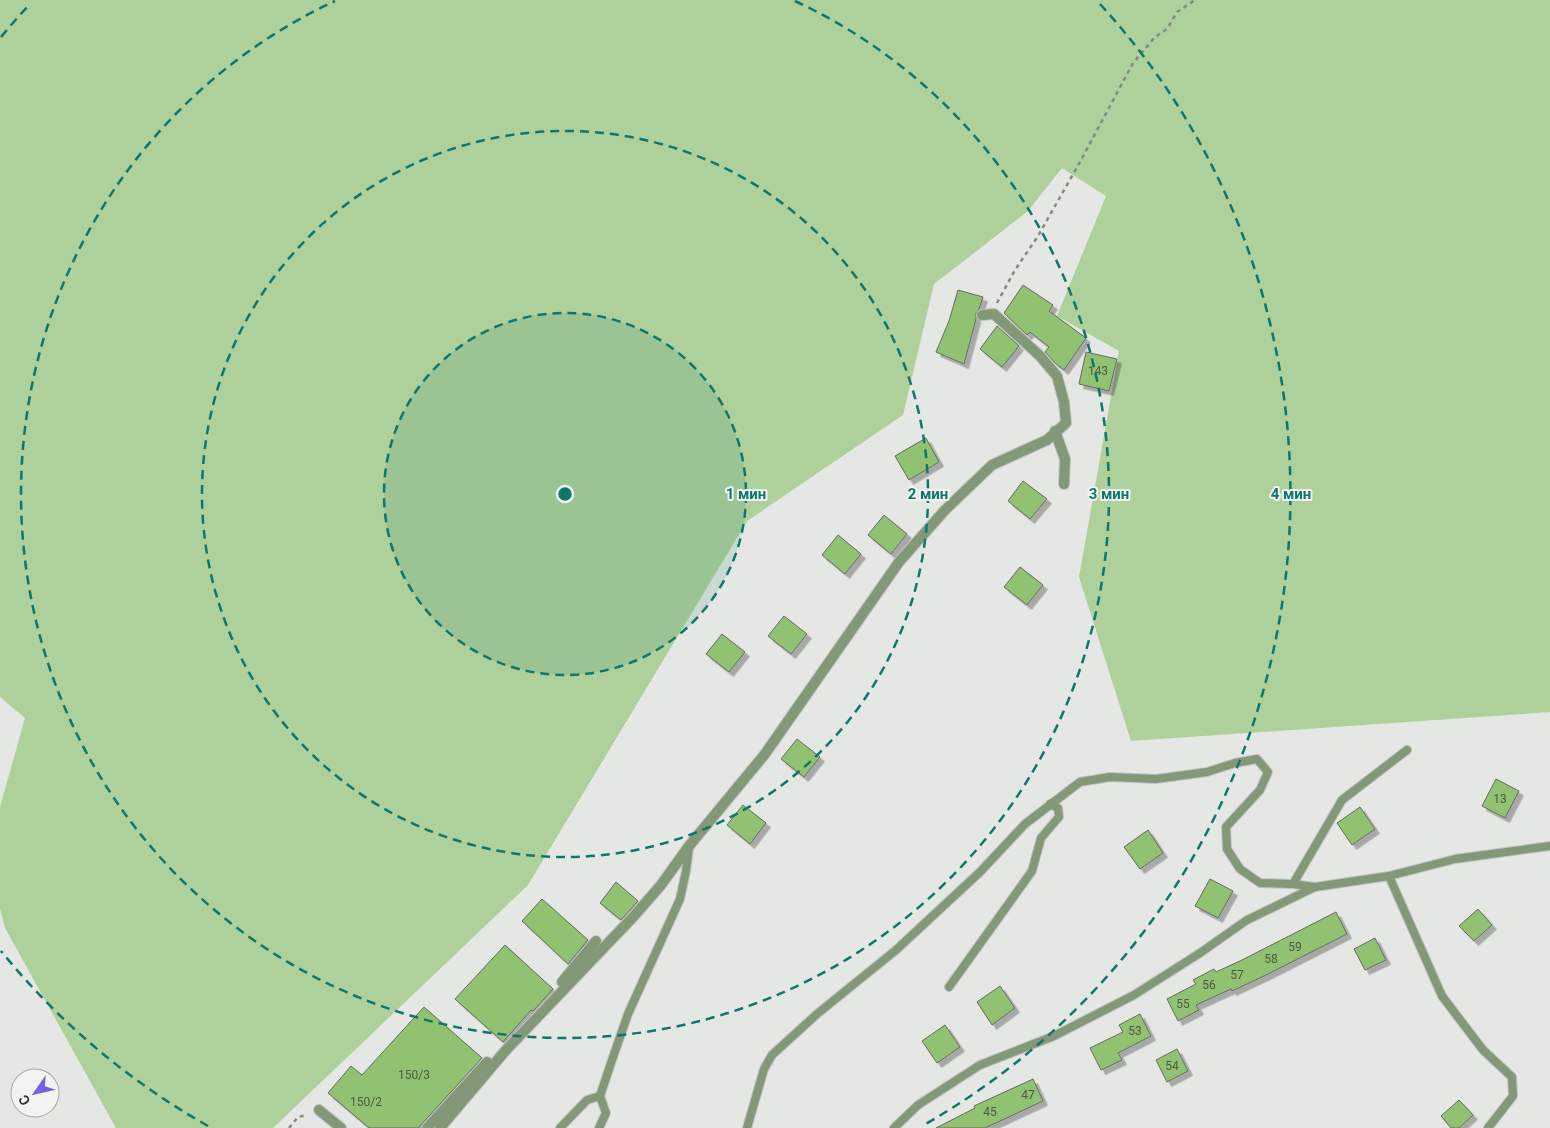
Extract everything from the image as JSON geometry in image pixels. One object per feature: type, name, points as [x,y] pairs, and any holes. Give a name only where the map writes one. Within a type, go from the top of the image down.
[{"type":"street","points":[[440,1128],[506,1050],[634,916],[661,885],[689,846],[765,754],[899,562],[945,510],[992,464],[1047,440],[1066,423],[1064,402],[1057,376],[1035,352],[994,314],[982,315]]},
{"type":"street","points":[[1055,431],[1065,459],[1064,484]]},
{"type":"street","points":[[427,1128],[557,988],[596,941]]},
{"type":"street","points":[[319,1110],[341,1128]]},
{"type":"lane","points":[[1293,884],[1342,800],[1407,750]]},
{"type":"lane","points":[[747,1128],[764,1069],[772,1055],[817,1014],[896,950],[980,872],[1025,824],[1080,782],[1110,777],[1156,780],[1207,772],[1235,763],[1256,760],[1268,772],[1260,790],[1226,826],[1227,849],[1240,869],[1260,883],[1315,887],[1389,876],[1456,859],[1550,846]]},
{"type":"lane","points":[[949,987],[1032,871],[1041,838],[1059,817],[1058,808],[1050,804]]},
{"type":"lane","points":[[599,1128],[606,1113],[600,1096],[628,1014],[680,899],[689,846]]},
{"type":"lane","points":[[1389,876],[1442,996],[1483,1050],[1512,1077],[1513,1096],[1488,1128]]},
{"type":"lane","points":[[894,1128],[918,1104],[980,1065],[1054,1036],[1134,995],[1200,954],[1247,920],[1315,887]]},
{"type":"lane","points":[[560,1128],[587,1100],[600,1096]]},
{"type":"path","points":[[994,314],[997,303],[1015,270],[1048,220],[1133,63],[1155,37],[1166,29],[1177,12],[1195,0]]},
{"type":"path","points":[[289,1128],[298,1118],[319,1110]]},
{"type":"green space","points":[[0,0],[1550,0],[1550,712],[1131,741],[1079,577],[1119,351],[1057,316],[1106,196],[1062,168],[1028,211],[934,284],[903,415],[747,521],[528,885],[273,1128],[116,1128],[5,928],[0,909],[0,807],[25,718],[0,697]]},
{"type":"building","points":[[1023,285],[1053,305],[1049,311],[1086,338],[1064,370],[1045,352],[1049,347],[1030,332],[1027,335],[1004,313]]},
{"type":"building","points":[[958,290],[983,297],[976,313],[964,364],[936,352],[949,321]]},
{"type":"building","points":[[997,326],[1019,346],[1002,367],[980,349]]},
{"type":"building","points":[[1086,352],[1117,359],[1109,391],[1079,384]]},
{"type":"building","points":[[926,438],[939,462],[909,480],[895,456]]},
{"type":"building","points":[[1023,481],[1047,499],[1030,519],[1008,501]]},
{"type":"building","points":[[884,515],[907,534],[891,554],[868,535]]},
{"type":"building","points":[[838,535],[861,554],[845,574],[822,555]]},
{"type":"building","points":[[1020,567],[1043,585],[1027,605],[1004,587]]},
{"type":"building","points":[[784,616],[807,634],[791,654],[768,636]]},
{"type":"building","points":[[722,634],[745,652],[729,672],[706,654]]},
{"type":"building","points":[[797,739],[820,757],[804,777],[781,759]]},
{"type":"building","points":[[1496,779],[1519,791],[1505,818],[1482,806]]},
{"type":"building","points":[[743,805],[766,823],[750,844],[727,825]]},
{"type":"building","points":[[1360,807],[1375,829],[1352,845],[1337,823]]},
{"type":"building","points":[[1148,830],[1163,853],[1140,869],[1124,847]]},
{"type":"building","points":[[1210,879],[1233,891],[1218,918],[1195,906]]},
{"type":"building","points":[[616,882],[638,901],[621,920],[600,903]]},
{"type":"building","points":[[542,899],[588,940],[568,964],[522,921]]},
{"type":"building","points":[[1478,909],[1492,925],[1474,941],[1459,926]]},
{"type":"building","points":[[1336,912],[1347,934],[1232,991],[1231,989],[1196,1005],[1199,1010],[1178,1021],[1167,999],[1196,984],[1193,980],[1214,969],[1216,972],[1242,960]]},
{"type":"building","points":[[1375,938],[1386,960],[1365,970],[1354,949]]},
{"type":"building","points":[[505,945],[553,989],[533,1011],[531,1010],[503,1042],[455,999]]},
{"type":"building","points":[[1000,986],[1015,1008],[992,1025],[977,1002]]},
{"type":"building","points":[[424,1007],[482,1058],[418,1128],[369,1128],[328,1093],[351,1066],[362,1075]]},
{"type":"building","points":[[1140,1014],[1151,1036],[1118,1053],[1122,1060],[1101,1070],[1090,1048],[1123,1032],[1119,1025]]},
{"type":"building","points":[[945,1025],[960,1047],[937,1063],[922,1041]]},
{"type":"building","points":[[1177,1049],[1188,1071],[1167,1082],[1156,1060]]},
{"type":"building","points":[[1033,1079],[1043,1101],[985,1128],[936,1128],[975,1108],[974,1106]]},
{"type":"building","points":[[1459,1100],[1473,1115],[1459,1128],[1451,1128],[1441,1116]]}]
